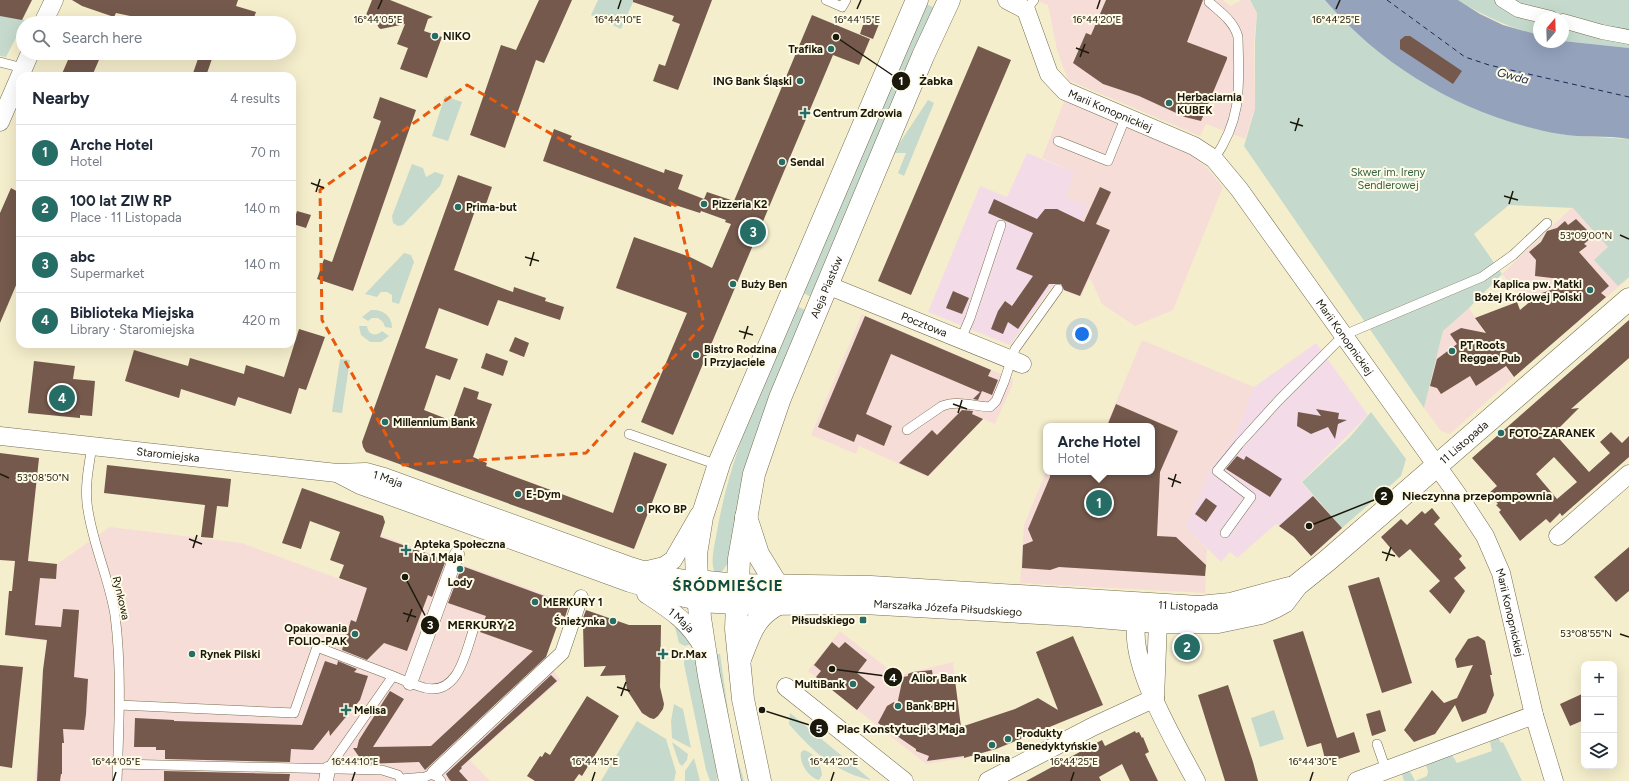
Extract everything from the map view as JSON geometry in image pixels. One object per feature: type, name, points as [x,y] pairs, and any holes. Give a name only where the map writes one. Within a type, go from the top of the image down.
[{"type":"main road","points":[[730,781],[705,651],[697,591],[698,541],[705,505],[718,465],[917,0]]},
{"type":"main road","name":"Aleja Piastów","points":[[760,781],[743,699],[736,629],[737,594],[746,517],[754,474],[768,430],[827,284],[923,56],[949,0]]},
{"type":"main road","name":"11 Listopada","points":[[1148,615],[1199,607],[1217,606],[1254,598],[1298,585],[1629,299]]},
{"type":"main road","points":[[740,659],[755,624],[778,595],[758,554],[746,517]]},
{"type":"main road","name":"Marszałka Józefa Piłsudskiego","points":[[737,594],[778,595],[871,587],[1148,615]]},
{"type":"main road","name":"1 Maja","points":[[697,591],[737,594]]},
{"type":"street","points":[[46,16],[54,0]]},
{"type":"street","name":"Marii Konopnickiej","points":[[1007,0],[1030,5],[1049,74],[1065,91],[1194,146],[1214,159],[1239,189],[1462,501],[1485,536],[1501,573],[1534,714],[1554,781]]},
{"type":"street","points":[[1502,0],[1518,10],[1533,14]]},
{"type":"street","points":[[1569,22],[1602,32],[1629,37]]},
{"type":"street","points":[[21,72],[26,61]]},
{"type":"street","points":[[0,122],[16,84]]},
{"type":"street","name":"Pocztowa","points":[[827,284],[1016,362]]},
{"type":"street","name":"Staromiejska","points":[[0,436],[337,473]]},
{"type":"street","name":"1 Maja","points":[[337,473],[366,472],[384,477],[644,570],[697,591]]},
{"type":"street","name":"1 Maja","points":[[337,473],[360,486],[630,583],[671,595],[697,591]]},
{"type":"street","points":[[1558,536],[1629,474]]},
{"type":"street","points":[[644,570],[664,566],[673,560],[681,549],[705,505]]},
{"type":"street","points":[[410,683],[457,554]]},
{"type":"street","name":"1 Maja","points":[[630,583],[683,619],[698,637],[705,651]]},
{"type":"street","points":[[438,777],[562,653],[582,597]]},
{"type":"street","name":"11 Listopada","points":[[1148,615],[1155,698]]},
{"type":"street","points":[[786,687],[904,781]]},
{"type":"street","points":[[988,781],[1094,726],[1155,698],[1166,725],[1196,781]]},
{"type":"street","points":[[1357,781],[1534,714]]},
{"type":"lane","points":[[826,0],[842,7],[846,0]]},
{"type":"lane","points":[[1209,2],[1232,23],[1236,29],[1238,37],[1239,93],[1237,111],[1226,142],[1214,159]]},
{"type":"lane","points":[[0,62],[26,61]]},
{"type":"lane","points":[[1058,142],[1108,161],[1126,116]]},
{"type":"lane","points":[[1225,533],[1251,497],[1217,471],[1279,400],[1344,335],[1482,277],[1513,255],[1547,223]]},
{"type":"lane","points":[[961,339],[970,318],[1001,225]]},
{"type":"lane","points":[[907,430],[948,403],[955,402],[986,407],[992,406],[1016,362],[1015,348],[1058,289]]},
{"type":"lane","points":[[629,434],[718,465]]},
{"type":"lane","name":"Rynkowa","points":[[92,446],[87,480],[87,503],[114,614],[119,706],[117,781]]},
{"type":"lane","points":[[119,706],[294,712],[317,647],[410,683],[425,688],[435,689],[450,683],[457,675],[475,625]]},
{"type":"lane","points":[[327,775],[393,676]]},
{"type":"lane","points":[[1377,744],[1386,770]]},
{"type":"lane","points":[[118,764],[327,775],[382,770],[392,772],[402,780],[438,777]]},
{"type":"highlighted area","points":[[467,85],[676,206],[704,324],[586,453],[403,465],[322,320],[320,190]]},
{"type":"shaded area","points":[[1035,0],[1223,0],[1230,6],[1242,0],[1249,0],[1257,13],[1254,42],[1255,108],[1245,139],[1206,124],[1200,136],[1068,80],[1057,50],[1048,5]]},
{"type":"shaded area","points":[[1065,99],[1187,152],[1207,168],[1223,187],[1173,310],[1135,326],[1102,304],[1091,280],[1089,279],[1081,297],[1053,286],[1088,206],[1066,197],[1075,172],[1042,158]]},
{"type":"shaded area","points":[[1027,153],[1075,172],[1066,197],[1088,206],[1053,285],[1010,345],[928,312],[980,186],[1007,197]]},
{"type":"shaded area","points":[[1583,197],[1629,236],[1629,278],[1558,339],[1502,274]]},
{"type":"shaded area","points":[[1469,308],[1513,378],[1450,434],[1441,431],[1424,408],[1443,331]]},
{"type":"shaded area","points":[[862,314],[1013,379],[1012,386],[995,424],[983,419],[928,477],[859,446],[856,454],[811,435]]},
{"type":"shaded area","points":[[1142,340],[1254,387],[1235,436],[1211,468],[1185,527],[1207,549],[1205,593],[1020,583],[1024,525],[1045,475],[1155,475],[1155,423],[1107,423]]},
{"type":"shaded area","points":[[1316,343],[1368,415],[1301,482],[1342,528],[1311,556],[1291,534],[1276,524],[1237,558],[1230,552],[1221,562],[1185,527],[1211,468],[1235,436],[1254,387]]},
{"type":"shaded area","name":"Rynek Pilski","points":[[110,527],[242,543],[361,587],[380,535],[566,602],[546,657],[560,680],[470,760],[490,781],[35,781],[47,641],[19,638],[28,561],[57,564]]},
{"type":"shaded area","points":[[840,631],[901,679],[904,674],[953,662],[964,758],[926,764],[808,671]]},
{"type":"green space","points":[[598,0],[634,0],[621,29],[591,15]]},
{"type":"green space","name":"Skwer im. Ireny Sendlerowej","points":[[1250,0],[1328,0],[1548,131],[1565,135],[1629,139],[1629,277],[1618,286],[1594,260],[1608,247],[1573,208],[1509,205],[1474,234],[1502,274],[1469,308],[1443,331],[1424,408],[1244,146],[1255,109],[1255,42],[1257,13]]},
{"type":"green space","points":[[1458,0],[1629,0],[1629,48],[1569,42],[1569,12],[1533,12],[1533,33],[1507,25],[1478,12]]},
{"type":"green space","points":[[926,4],[935,8],[813,298],[803,293]]},
{"type":"green space","points":[[0,15],[16,18],[16,38],[6,57],[0,56]]},
{"type":"green space","points":[[445,96],[462,102],[448,141],[432,136]]},
{"type":"green space","points":[[928,100],[934,103],[904,176],[898,173],[906,153],[893,153]]},
{"type":"green space","points":[[412,164],[423,168],[426,177],[435,172],[444,175],[440,186],[403,225],[398,226],[393,223],[392,216]]},
{"type":"green space","points":[[404,253],[411,255],[414,262],[399,304],[392,302],[392,295],[387,292],[381,292],[377,297],[365,294]]},
{"type":"green space","points":[[796,306],[808,311],[735,522],[728,563],[721,573],[715,573],[713,565],[713,550],[729,477],[749,419]]},
{"type":"green space","points":[[371,310],[386,314],[392,324],[392,328],[385,327],[383,322],[378,318],[372,318],[368,321],[362,317]]},
{"type":"green space","points":[[359,326],[367,326],[369,331],[373,334],[380,333],[382,331],[389,336],[381,342],[370,342],[361,335]]},
{"type":"green space","points":[[340,359],[350,360],[342,413],[332,412]]},
{"type":"green space","points":[[1371,412],[1406,459],[1401,476],[1342,528],[1302,482],[1350,437]]},
{"type":"green space","points":[[674,623],[692,644],[685,646],[679,643]]},
{"type":"green space","points":[[715,654],[720,654],[732,739],[744,781],[740,781]]},
{"type":"green space","points":[[696,656],[716,763],[717,781],[710,781],[706,770],[684,664],[687,657]]},
{"type":"green space","points":[[674,704],[683,709],[691,748],[672,738],[671,721]]},
{"type":"green space","points":[[1274,710],[1284,739],[1260,747],[1251,718]]},
{"type":"green space","points":[[790,713],[871,780],[858,777],[835,766],[815,751],[789,724]]},
{"type":"green space","points":[[637,721],[666,739],[676,772],[674,781],[601,781]]},
{"type":"green space","points":[[1498,737],[1501,743],[1503,742],[1522,781],[1415,781],[1427,776],[1428,771],[1426,765],[1452,755],[1457,763],[1492,751],[1490,742]]},
{"type":"green space","points":[[672,742],[688,754],[687,760],[682,766],[679,763]]},
{"type":"green space","points":[[804,750],[808,751],[814,756],[819,763],[822,775],[819,780],[808,773],[801,761],[801,752]]},
{"type":"green space","points":[[694,758],[700,781],[685,781],[685,771]]},
{"type":"green space","points":[[1407,771],[1411,773],[1415,781],[1404,781],[1402,774]]},
{"type":"water","name":"Gwda","points":[[1325,0],[1458,0],[1480,14],[1503,25],[1533,33],[1533,48],[1569,48],[1569,42],[1629,48],[1629,139],[1577,136],[1526,127],[1461,103],[1402,69],[1374,48]]},
{"type":"building","points":[[0,0],[32,0],[24,16],[16,16],[16,19],[0,16]]},
{"type":"building","points":[[72,0],[238,0],[236,6],[256,12],[255,16],[130,16],[116,13],[114,16],[111,16],[82,6]]},
{"type":"building","points":[[372,0],[390,0],[433,17],[428,19],[424,31],[442,37],[427,78],[400,69],[408,48],[397,44],[405,24],[381,29],[379,28],[374,19],[366,15]]},
{"type":"building","points":[[539,0],[572,0],[544,63],[536,60],[505,148],[470,135],[501,45],[516,50]]},
{"type":"building","points":[[633,0],[712,0],[678,90],[653,81],[659,64],[665,66],[680,24],[672,21],[674,16],[633,2]]},
{"type":"building","points":[[1106,0],[1203,0],[1187,42],[1227,57],[1227,59],[1201,121],[1185,117],[1139,96],[1103,84],[1073,63],[1086,33],[1091,35]]},
{"type":"building","points":[[870,14],[881,19],[873,39],[860,34],[866,16],[869,17]]},
{"type":"building","points":[[812,15],[870,39],[859,65],[833,55],[673,435],[641,422],[687,313],[616,288],[634,237],[690,257],[712,268],[731,224],[725,222],[726,220],[701,211],[700,213],[672,204],[671,207],[543,161],[554,129],[572,136],[570,139],[664,173],[665,169],[683,175],[678,189],[704,199],[707,192],[734,201]]},
{"type":"building","points":[[1405,36],[1410,36],[1462,71],[1453,84],[1400,49],[1400,40]]},
{"type":"building","points":[[978,46],[1011,60],[911,295],[878,281]]},
{"type":"building","points":[[68,60],[99,60],[94,72],[63,72]]},
{"type":"building","points":[[198,60],[212,60],[207,72],[193,72]]},
{"type":"building","points":[[380,97],[416,110],[353,291],[317,279],[324,259],[332,262],[381,121],[373,118]]},
{"type":"building","points":[[458,175],[492,187],[485,207],[477,205],[454,270],[513,292],[514,287],[546,298],[545,301],[564,307],[560,320],[498,300],[488,326],[439,308],[425,348],[458,359],[450,380],[436,375],[424,410],[452,421],[464,387],[479,392],[477,399],[492,404],[473,457],[487,463],[486,466],[613,513],[634,452],[667,464],[634,549],[366,452],[363,447],[362,442]]},
{"type":"building","points":[[1100,187],[1111,192],[1096,224],[1110,230],[1080,296],[1064,290],[1061,284],[1049,284],[1018,329],[1008,322],[1003,334],[991,329],[998,311],[1005,301],[1012,306],[1033,276],[1016,269],[1033,233],[988,213],[994,199],[1037,219],[1045,209],[1057,209],[1084,222]]},
{"type":"building","points":[[11,188],[16,191],[16,285],[0,323],[0,213]]},
{"type":"building","points":[[297,211],[311,215],[306,228],[296,225]]},
{"type":"building","points":[[1576,219],[1593,236],[1584,244],[1587,246],[1579,252],[1609,286],[1601,293],[1606,297],[1514,377],[1506,366],[1476,386],[1470,376],[1441,394],[1437,388],[1430,386],[1437,359],[1457,344],[1450,334],[1461,328],[1486,333],[1475,318],[1517,302],[1520,310],[1539,294],[1577,281],[1535,276],[1536,260],[1529,252],[1541,242],[1547,231],[1557,228],[1565,221],[1568,225]]},
{"type":"building","points":[[953,291],[969,298],[962,314],[946,308]]},
{"type":"building","points":[[865,316],[991,370],[988,376],[998,380],[992,395],[982,391],[978,400],[973,399],[980,392],[891,354],[866,414],[892,426],[884,446],[857,434],[854,442],[818,427]]},
{"type":"building","points":[[1629,320],[1629,358],[1571,409],[1579,408],[1554,433],[1589,472],[1610,453],[1600,442],[1611,432],[1622,443],[1629,436],[1629,457],[1562,516],[1560,513],[1550,523],[1546,519],[1520,541],[1499,512],[1501,510],[1496,505],[1498,504],[1489,493],[1497,486],[1472,458]],"holes":[[[1554,457],[1577,482],[1557,499],[1536,474]]]},
{"type":"building","points":[[299,329],[325,337],[306,390],[299,388],[291,414],[238,397],[235,406],[181,389],[179,398],[125,381],[134,350],[188,366],[190,358],[244,374],[246,365],[284,377],[293,348],[296,348],[296,339]]},
{"type":"building","points":[[515,337],[529,343],[524,357],[509,351]]},
{"type":"building","points":[[486,353],[508,361],[503,376],[481,368]]},
{"type":"building","points":[[34,361],[75,366],[73,379],[95,381],[92,416],[80,415],[80,418],[28,413]]},
{"type":"building","points":[[1116,404],[1178,431],[1160,472],[1157,536],[1176,537],[1206,565],[1205,576],[1059,567],[1050,570],[1022,568],[1023,545],[1033,541],[1028,529],[1050,475],[1155,475],[1155,423],[1108,423]]},
{"type":"building","points":[[1316,409],[1339,413],[1338,419],[1347,420],[1338,424],[1335,439],[1328,427],[1311,434],[1297,426],[1298,412],[1321,416]]},
{"type":"building","points":[[962,410],[973,411],[972,414],[983,419],[928,476],[899,463],[932,430],[937,435]]},
{"type":"building","points":[[0,453],[39,458],[28,561],[57,564],[56,579],[40,578],[35,625],[61,627],[63,609],[79,610],[74,677],[88,679],[86,714],[84,730],[63,729],[64,743],[62,743],[62,774],[60,781],[37,781],[43,670],[47,640],[5,635],[9,591],[12,591],[15,561],[0,560]]},
{"type":"building","points":[[1237,456],[1244,460],[1246,456],[1282,479],[1270,497],[1226,469]]},
{"type":"building","points":[[107,465],[231,479],[228,507],[217,506],[213,538],[201,537],[205,505],[104,493]]},
{"type":"building","points":[[302,488],[383,516],[385,522],[380,537],[446,560],[432,597],[428,595],[407,651],[384,643],[367,660],[342,650],[351,620],[356,622],[367,588],[339,578],[344,565],[330,560],[340,532],[310,521],[301,549],[282,543]]},
{"type":"building","points":[[1313,496],[1342,528],[1311,556],[1294,537],[1279,526]]},
{"type":"building","points":[[1206,498],[1217,506],[1206,522],[1195,514]]},
{"type":"building","points":[[1432,508],[1440,518],[1434,524],[1462,556],[1459,559],[1466,568],[1454,578],[1465,591],[1450,614],[1429,591],[1440,581],[1410,549],[1399,558],[1381,537],[1401,519],[1407,525],[1422,511],[1425,514]]},
{"type":"building","points":[[1629,547],[1629,591],[1616,602],[1594,577]]},
{"type":"building","points":[[462,566],[569,605],[565,617],[561,615],[546,657],[425,770],[419,762],[364,764],[353,748],[357,748],[359,740],[390,691],[404,699],[373,747],[431,746],[533,651],[480,632],[486,616],[448,603]]},
{"type":"building","points":[[1379,577],[1412,683],[1382,693],[1348,586]]},
{"type":"building","points":[[586,610],[629,625],[661,625],[660,687],[664,704],[663,709],[654,719],[642,713],[627,690],[625,675],[600,676],[606,666],[584,667],[583,624],[581,623]]},
{"type":"building","points":[[1303,631],[1337,738],[1354,732],[1360,752],[1326,763],[1321,743],[1307,747],[1273,640]]},
{"type":"building","points":[[1073,636],[1103,705],[996,749],[964,758],[964,756],[927,761],[929,756],[916,751],[916,749],[878,723],[887,706],[894,702],[897,705],[903,677],[908,676],[908,674],[913,672],[932,670],[933,678],[955,680],[961,727],[1015,709],[1038,698],[1058,710],[1036,652]]},
{"type":"building","points":[[1478,636],[1485,641],[1492,675],[1490,675],[1494,695],[1486,713],[1462,722],[1455,705],[1435,734],[1414,742],[1404,730],[1432,690],[1444,703],[1457,698],[1473,665],[1457,668],[1455,659],[1468,639]]},
{"type":"building","points":[[832,642],[839,648],[845,642],[867,660],[857,673],[875,687],[857,710],[816,677],[821,671],[814,665]]},
{"type":"building","points":[[325,661],[337,665],[338,661],[357,669],[354,672],[368,676],[360,700],[330,736],[329,730],[313,750],[291,749],[290,762],[165,759],[165,750],[156,750],[156,747],[134,747],[135,718],[174,721],[302,725]]},
{"type":"building","points":[[0,665],[23,667],[12,768],[0,766]]},
{"type":"building","points":[[551,675],[557,681],[461,767],[462,768],[459,771],[468,781],[451,781],[446,774]]},
{"type":"building","points":[[1228,685],[1258,781],[1225,781],[1198,695]]},
{"type":"building","points":[[1581,694],[1581,721],[1570,726],[1560,704]]},
{"type":"building","points":[[587,696],[619,716],[582,776],[579,774],[574,781],[535,781],[527,776],[540,756],[542,757],[545,752],[550,755]]},
{"type":"building","points":[[1380,710],[1386,731],[1372,736],[1366,714]]},
{"type":"building","points":[[1135,731],[1136,733],[1139,732],[1142,738],[1143,737],[1149,752],[1145,754],[1158,781],[1130,781],[1122,764],[1099,777],[1101,781],[1026,781],[1102,740],[1105,746]]},
{"type":"building","points":[[164,771],[290,774],[289,781],[164,781]]},
{"type":"ferry route","points":[[1387,0],[1465,57],[1489,65],[1629,97]]},
{"type":"place","name":"NIKO","points":[[435,36]]},
{"type":"place","name":"Żabka","points":[[836,37]]},
{"type":"place","name":"Trafika","points":[[831,49]]},
{"type":"place","name":"ING Bank Śląski","points":[[800,81]]},
{"type":"place","name":"Herbaciarnia KUBEK","points":[[1169,103]]},
{"type":"place","name":"Centrum Zdrowia","points":[[805,113]]},
{"type":"place","name":"Sendal","points":[[782,162]]},
{"type":"place","name":"Pizzeria K2","points":[[704,204]]},
{"type":"place","name":"Prima-but","points":[[458,207]]},
{"type":"place","name":"abc","points":[[753,232]]},
{"type":"place","name":"Buży Ben","points":[[733,284]]},
{"type":"place","name":"Kaplica pw. Matki Bożej Królowej Polski","points":[[1590,290]]},
{"type":"place","name":"PT Roots Reggae Pub","points":[[1452,351]]},
{"type":"place","name":"Bistro Rodzina I Przyjaciele","points":[[696,355]]},
{"type":"place","name":"Biblioteka Miejska","points":[[62,398]]},
{"type":"place","name":"Millennium Bank","points":[[385,422]]},
{"type":"place","name":"FOTO-ZARANEK","points":[[1501,433]]},
{"type":"place","name":"E-Dym","points":[[518,494]]},
{"type":"place","name":"Arche Hotel","points":[[1099,503]]},
{"type":"place","name":"PKO BP","points":[[640,509]]},
{"type":"place","name":"Nieczynna przepompownia","points":[[1309,526]]},
{"type":"place","name":"Apteka Społeczna Na 1 Maja","points":[[406,550]]},
{"type":"place","name":"Lody","points":[[460,569]]},
{"type":"place","name":"MERKURY 2","points":[[405,577]]},
{"type":"place","name":"MERKURY 1","points":[[535,602]]},
{"type":"place","name":"Piłsudskiego","points":[[863,620]]},
{"type":"place","name":"Śnieżynka","points":[[613,621]]},
{"type":"place","name":"Opakowania FOLIO-PAK","points":[[355,634]]},
{"type":"place","name":"100 lat ZIW RP","points":[[1187,647]]},
{"type":"place","name":"Rynek Pilski","points":[[192,654]]},
{"type":"place","name":"Dr.Max","points":[[663,654]]},
{"type":"place","name":"Alior Bank","points":[[832,669]]},
{"type":"place","name":"MultiBank","points":[[853,684]]},
{"type":"place","name":"Bank BPH","points":[[898,706]]},
{"type":"place","name":"Melisa","points":[[346,710]]},
{"type":"place","name":"Plac Konstytucji 3 Maja","points":[[762,710]]},
{"type":"place","name":"Produkty Benedyktyńskie","points":[[1008,739]]},
{"type":"place","name":"Paulina","points":[[992,745]]},
{"type":"district","name":"ŚRÓDMIEŚCIE","points":[[728,586]]}]
